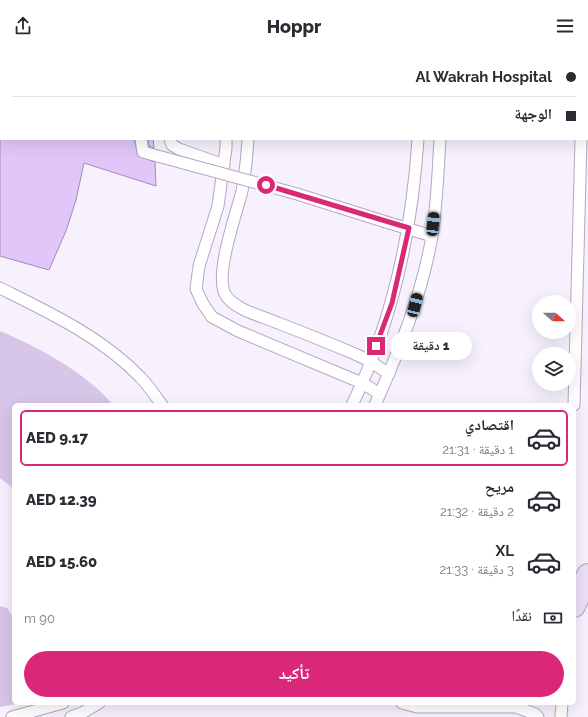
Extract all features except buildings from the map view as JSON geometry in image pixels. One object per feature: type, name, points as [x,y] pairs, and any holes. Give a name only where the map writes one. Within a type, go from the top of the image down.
[{"type":"main road","points":[[576,602],[588,575]]},
{"type":"lane","points":[[141,140],[143,152],[297,194],[432,236]]},
{"type":"lane","points":[[170,140],[172,145],[179,149],[224,165]]},
{"type":"lane","points":[[226,140],[218,206],[198,266],[196,289],[203,304],[212,317],[238,331],[362,383],[380,394]]},
{"type":"lane","points":[[248,140],[242,192],[235,210],[222,269],[221,287],[226,296],[236,305],[370,361],[389,374]]},
{"type":"lane","points":[[353,403],[392,303],[409,228],[415,189],[418,140]]},
{"type":"lane","points":[[376,403],[389,374],[415,305],[432,236],[440,140]]},
{"type":"lane","points":[[574,403],[581,140]]},
{"type":"lane","points":[[0,288],[76,328],[113,352],[142,379],[160,403]]},
{"type":"lane","points":[[12,717],[55,705]]},
{"type":"lane","points":[[71,717],[82,713],[96,705]]},
{"type":"lane","points":[[410,705],[417,707],[516,707],[535,714],[538,717]]},
{"type":"lane","points":[[561,717],[562,705]]},
{"type":"shaded area","points":[[0,331],[46,353],[61,362],[90,382],[111,403],[12,403],[12,487],[0,478]]},
{"type":"shaded area","points":[[0,606],[7,608],[12,616],[12,705],[0,707]]},
{"type":"route","points":[[266,185],[409,228],[392,303],[376,346]]}]
